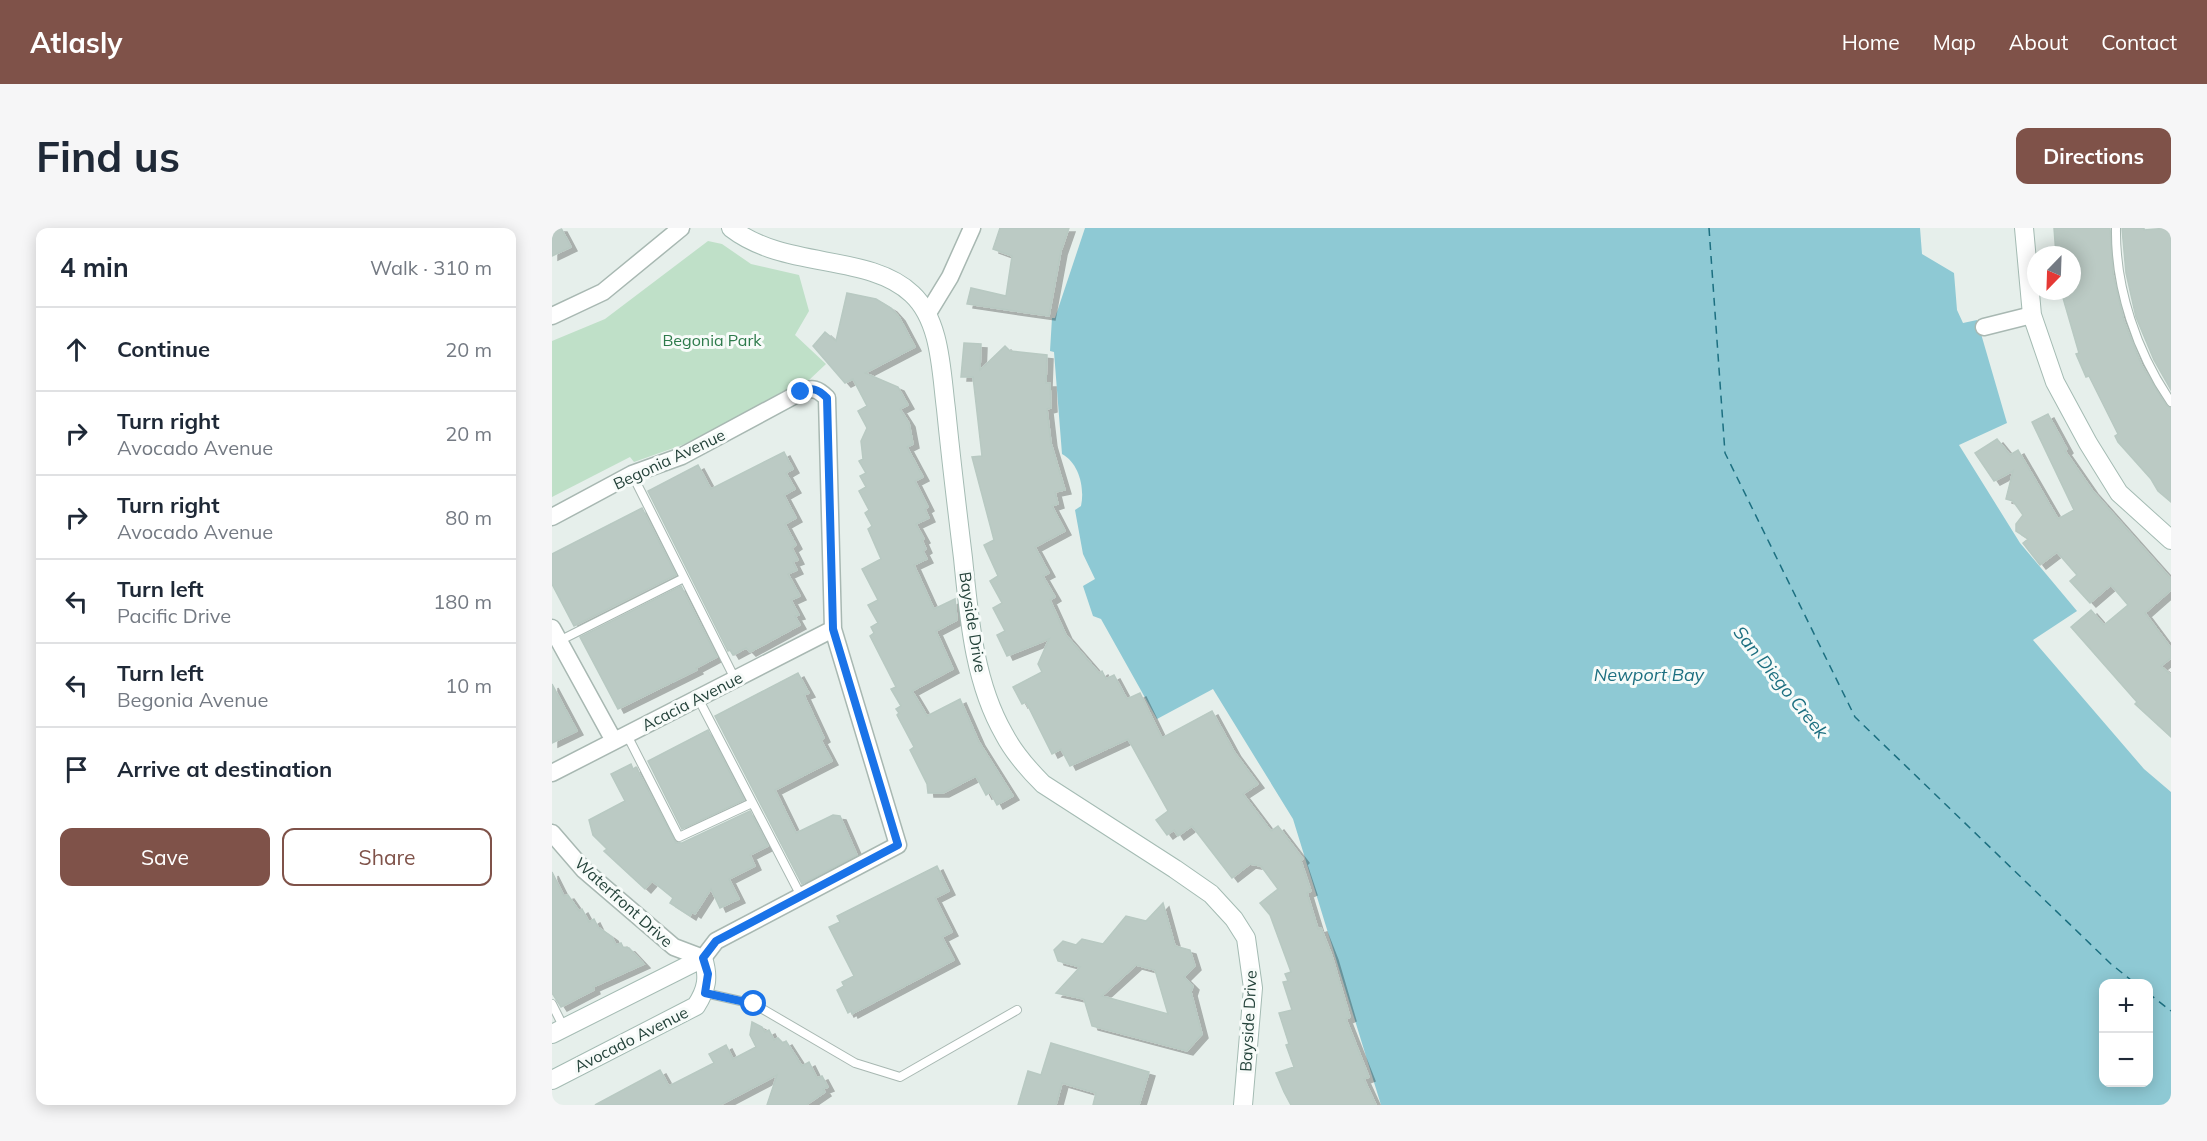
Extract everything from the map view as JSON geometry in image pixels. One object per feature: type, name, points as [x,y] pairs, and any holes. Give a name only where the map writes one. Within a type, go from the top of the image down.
[{"type":"main road","name":"Bayside Drive","points":[[731,228],[763,247],[894,279],[913,295],[928,313],[940,361],[974,648],[987,695],[1003,733],[1022,762],[1043,784],[1211,894],[1240,928],[1246,938],[1253,988],[1243,1105]]},
{"type":"main road","points":[[2024,228],[2032,315],[2055,382],[2088,443],[2119,493],[2171,540]]},
{"type":"main road","points":[[558,1031],[703,958]]},
{"type":"main road","name":"Avocado Avenue","points":[[552,1080],[696,1006],[705,993],[708,974],[703,958]]},
{"type":"street","points":[[552,316],[603,292],[681,228]]},
{"type":"street","points":[[928,313],[950,277],[972,228]]},
{"type":"street","points":[[1984,327],[2032,315]]},
{"type":"street","name":"Begonia Avenue","points":[[552,517],[632,474],[682,456],[801,392],[810,388],[819,390],[827,398],[833,629]]},
{"type":"street","points":[[703,958],[716,941],[898,845],[833,629]]},
{"type":"street","name":"Acacia Avenue","points":[[552,773],[833,629]]},
{"type":"street","points":[[554,638],[621,738]]},
{"type":"street","name":"Waterfront Drive","points":[[552,833],[584,870],[674,947],[703,958]]},
{"type":"lane","points":[[2116,228],[2123,290],[2135,332],[2158,384],[2171,402]]},
{"type":"lane","points":[[632,474],[735,680]]},
{"type":"lane","points":[[554,638],[684,578]]},
{"type":"lane","points":[[699,698],[801,896]]},
{"type":"lane","points":[[621,738],[679,837],[752,803]]},
{"type":"lane","points":[[705,993],[754,1004],[855,1063],[900,1077],[1017,1010]]},
{"type":"lane","points":[[552,1004],[558,1031]]},
{"type":"green space","name":"Begonia Park","points":[[708,241],[722,244],[751,264],[799,275],[809,311],[795,335],[826,364],[808,381],[685,444],[634,462],[630,457],[552,497],[552,341],[605,319]]},
{"type":"water","name":"Newport Bay","points":[[1085,228],[1920,228],[1922,254],[1954,273],[1957,310],[1963,323],[1977,320],[2007,423],[1959,445],[2020,543],[2077,611],[2033,640],[2144,769],[2171,792],[2171,1105],[1381,1105],[1293,819],[1213,689],[1157,719],[1101,619],[1093,616],[1083,586],[1095,579],[1083,554],[1075,510],[1081,506],[1081,484],[1073,463],[1062,454],[1054,352],[1050,351],[1052,318],[1055,318]]},
{"type":"building","points":[[552,228],[561,228],[571,247],[552,256]]},
{"type":"building","points":[[1000,228],[1069,228],[1061,251],[1049,316],[967,304],[971,288],[1006,296],[1012,256],[993,249]]},
{"type":"building","points":[[2054,228],[2110,228],[2113,274],[2124,321],[2142,366],[2166,405],[2171,408],[2171,502],[2158,491],[2151,479],[2118,442],[2115,436],[2118,434],[2089,376],[2086,377],[2076,354],[2079,353],[2064,300],[2081,300],[2081,246],[2055,246]]},
{"type":"building","points":[[2122,228],[2144,228],[2144,230],[2168,228],[2171,233],[2171,390],[2154,360],[2136,317],[2126,273]]},
{"type":"building","points":[[847,293],[876,299],[891,308],[899,317],[915,347],[865,373],[898,387],[908,405],[900,409],[909,423],[913,444],[907,447],[923,477],[915,481],[928,507],[925,509],[929,518],[916,524],[924,539],[922,540],[926,549],[923,551],[927,559],[914,565],[934,609],[955,599],[957,620],[936,631],[953,669],[912,691],[927,716],[960,699],[979,742],[1013,796],[997,805],[990,792],[986,795],[976,776],[943,793],[928,793],[927,784],[910,750],[914,747],[897,715],[899,713],[896,709],[901,706],[891,689],[896,687],[870,636],[874,633],[871,627],[878,623],[868,605],[878,600],[862,569],[881,559],[868,529],[872,526],[865,513],[869,510],[859,491],[866,487],[860,476],[866,473],[859,461],[863,459],[861,441],[867,428],[858,411],[867,406],[853,379],[845,383],[813,346],[825,332],[836,341]]},
{"type":"building","points":[[964,343],[981,344],[980,370],[1005,346],[1010,351],[1047,355],[1046,383],[1050,383],[1051,408],[1047,409],[1051,443],[1065,490],[1055,492],[1058,504],[1052,506],[1065,531],[1035,547],[1049,573],[1043,576],[1055,597],[1050,600],[1066,635],[1099,673],[1102,671],[1106,679],[1114,675],[1127,699],[1140,693],[1162,738],[1212,711],[1235,753],[1258,784],[1243,794],[1271,831],[1278,826],[1303,859],[1301,861],[1311,891],[1307,893],[1318,929],[1321,928],[1332,956],[1350,1017],[1346,1019],[1369,1077],[1364,1079],[1376,1105],[1291,1105],[1284,1092],[1276,1073],[1294,1067],[1286,1045],[1289,1044],[1279,1013],[1292,1010],[1283,982],[1288,981],[1285,974],[1291,972],[1270,915],[1260,903],[1278,889],[1261,866],[1250,864],[1232,878],[1192,826],[1178,836],[1174,830],[1167,835],[1156,820],[1168,811],[1128,739],[1070,766],[1061,749],[1052,754],[1026,702],[1022,704],[1013,687],[1042,672],[1038,664],[1049,639],[1007,656],[997,635],[1005,631],[993,608],[1002,603],[990,581],[998,576],[984,545],[994,540],[972,457],[982,456],[973,377],[961,377]]},
{"type":"building","points":[[2048,414],[2067,449],[2065,451],[2092,490],[2171,579],[2171,590],[2145,613],[2171,648],[2171,658],[2161,666],[2171,675],[2171,737],[2135,704],[2137,702],[2071,627],[2091,610],[2104,625],[2128,605],[2111,585],[2090,603],[2070,581],[2077,575],[2057,552],[2040,565],[2023,543],[2028,539],[2016,531],[2016,524],[2023,515],[2013,501],[2006,499],[2013,471],[1994,481],[1975,453],[1997,439],[2010,455],[2018,450],[2058,519],[2074,510],[2032,422]]},
{"type":"building","points":[[784,452],[793,469],[786,473],[795,489],[784,495],[796,518],[785,524],[796,545],[792,548],[798,560],[793,562],[797,570],[788,574],[800,596],[791,600],[799,615],[795,616],[800,625],[750,652],[746,648],[733,655],[730,650],[728,651],[648,491],[698,465],[711,489]]},
{"type":"building","points":[[642,508],[676,575],[574,626],[552,584],[552,554]]},
{"type":"building","points":[[681,586],[717,657],[696,668],[697,670],[618,709],[580,637]]},
{"type":"building","points":[[798,673],[809,693],[804,695],[824,738],[821,740],[832,761],[775,790],[796,833],[833,815],[840,816],[857,855],[802,884],[715,716]]},
{"type":"building","points":[[552,684],[577,731],[552,743]]},
{"type":"building","points":[[708,730],[744,800],[682,829],[648,761]]},
{"type":"building","points":[[631,764],[633,769],[636,767],[676,843],[682,843],[750,811],[768,846],[750,855],[755,866],[729,879],[739,899],[720,908],[711,889],[695,914],[692,912],[690,916],[670,903],[673,898],[652,881],[645,889],[604,851],[607,849],[593,835],[589,820],[625,801],[611,774]]},
{"type":"building","points":[[937,866],[949,891],[935,898],[952,932],[942,937],[954,960],[852,1014],[851,1011],[848,1013],[837,990],[844,986],[842,982],[854,976],[829,927],[840,922],[837,916]]},
{"type":"building","points":[[552,872],[564,896],[568,895],[579,911],[582,909],[589,922],[594,919],[598,927],[612,937],[616,945],[621,943],[623,947],[629,948],[644,964],[593,987],[594,990],[561,1007],[552,993]]},
{"type":"building","points":[[1163,903],[1175,946],[1190,950],[1195,966],[1184,977],[1193,986],[1191,992],[1202,1034],[1187,1051],[1092,1026],[1084,999],[1056,993],[1080,967],[1058,961],[1054,950],[1063,941],[1076,945],[1082,939],[1103,944],[1126,916],[1146,921]],"holes":[[[1136,965],[1155,970],[1168,1014],[1102,996]]]},
{"type":"building","points":[[752,1022],[762,1027],[765,1032],[769,1030],[774,1040],[778,1038],[783,1043],[786,1041],[802,1066],[809,1062],[817,1078],[822,1076],[828,1087],[823,1089],[825,1092],[806,1105],[767,1105],[777,1075],[720,1105],[595,1105],[660,1070],[669,1086],[714,1063],[709,1054],[726,1045],[733,1059],[756,1047],[750,1035]]},
{"type":"building","points":[[1051,1043],[1149,1072],[1139,1105],[1093,1105],[1096,1093],[1062,1083],[1056,1105],[1018,1105],[1028,1071],[1041,1075]]},
{"type":"ferry route","points":[[1709,228],[1725,453],[1855,717],[2111,964],[2130,979]]},
{"type":"ferry route","points":[[2153,997],[2171,1011]]},
{"type":"route","points":[[754,1004],[705,993],[708,974],[703,958],[716,941],[898,845],[833,629],[827,398],[819,390],[810,388],[801,392]]},
{"type":"water label","name":"San Diego Creek","points":[[1781,682]]}]
